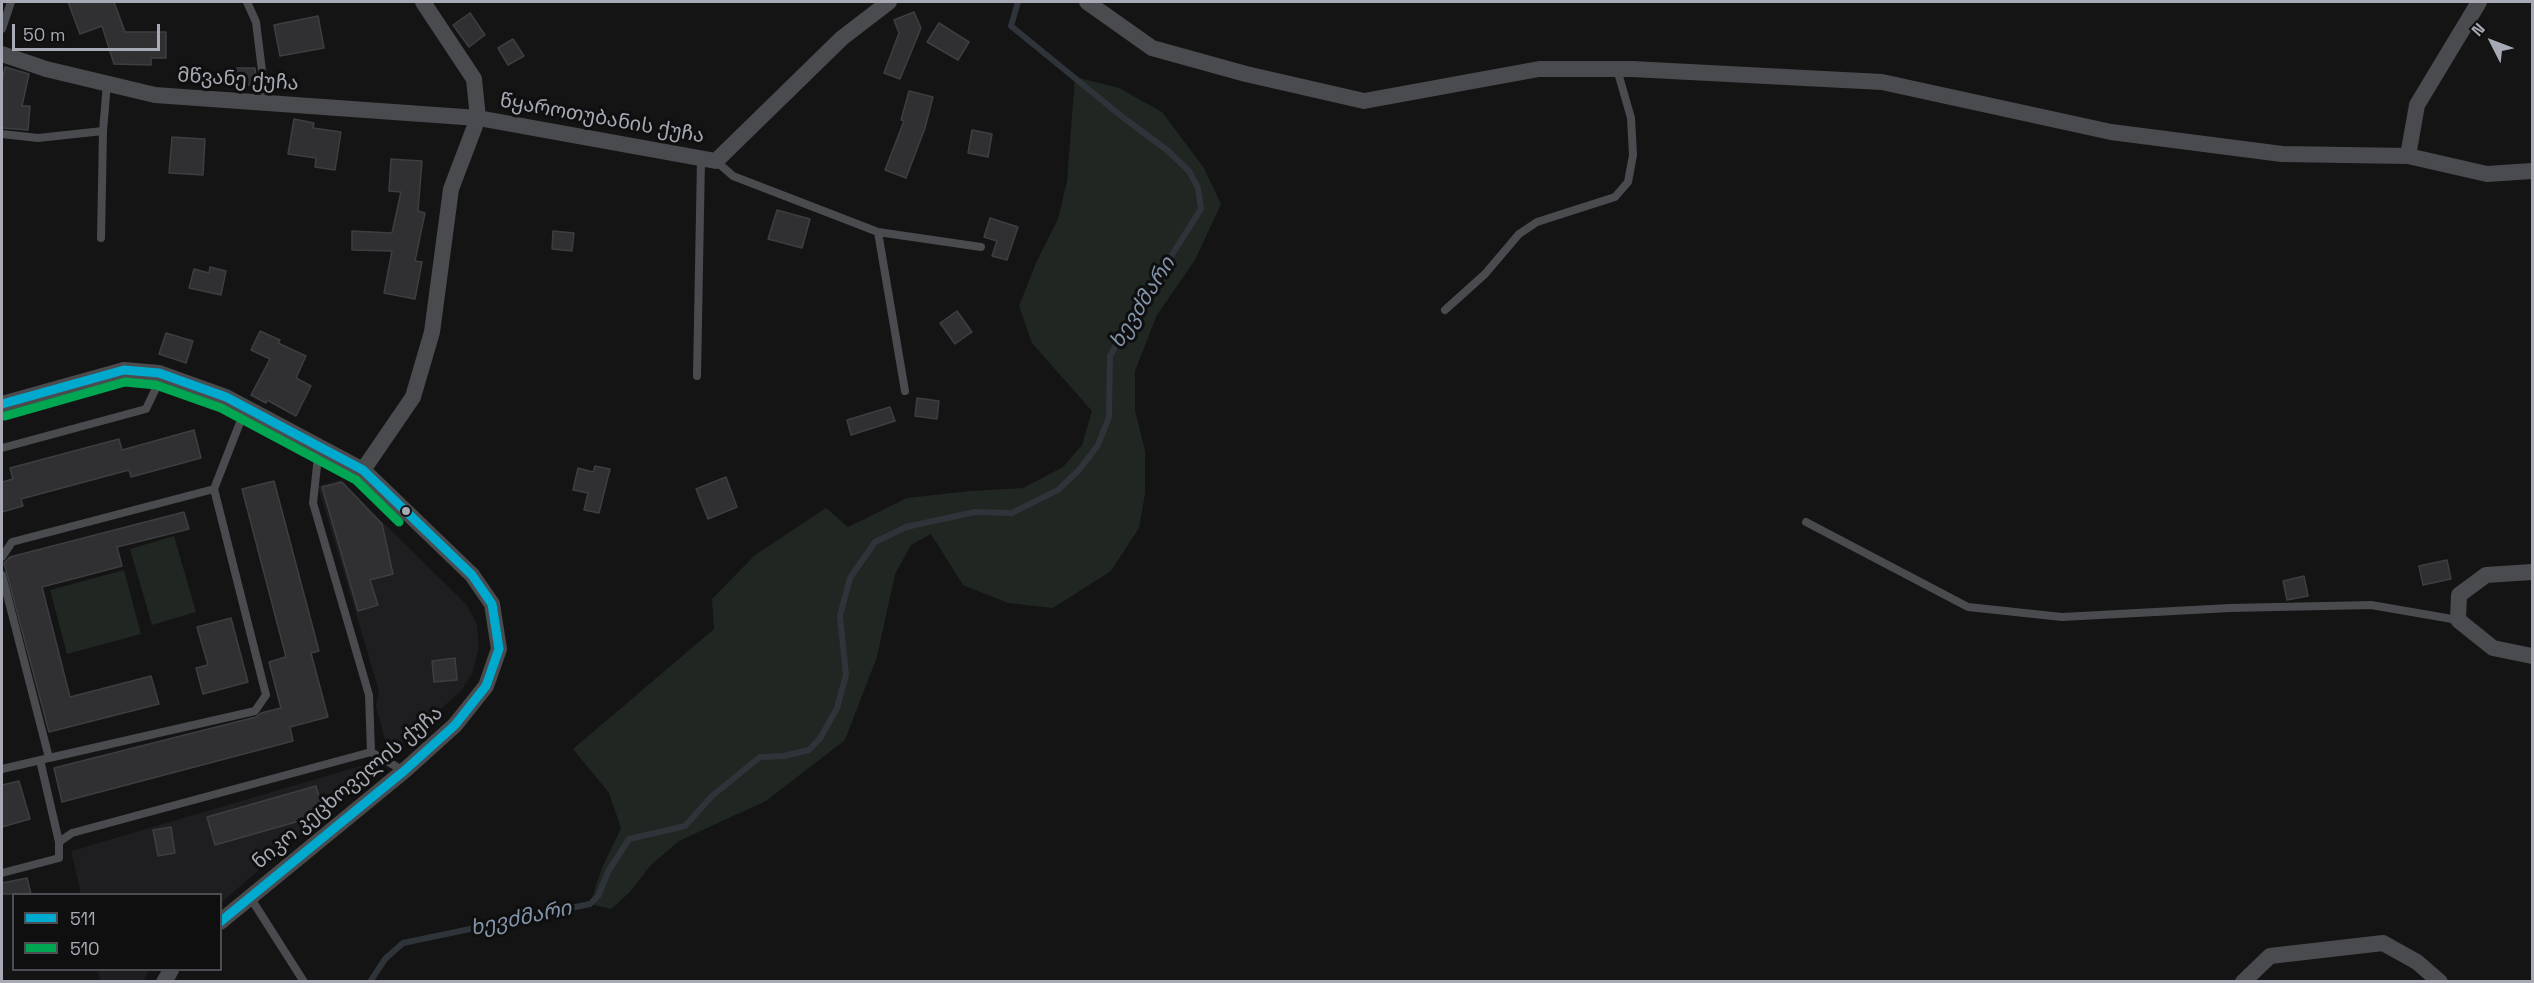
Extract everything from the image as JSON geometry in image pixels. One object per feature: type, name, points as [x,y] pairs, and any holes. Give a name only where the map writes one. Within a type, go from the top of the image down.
[{"type":"street","points":[[423,2],[474,79],[478,118]]},
{"type":"street","name":"წყაროთუბანის ქუჩა","points":[[363,470],[413,398],[432,332],[451,189],[478,118],[709,160],[842,38],[889,2]]},
{"type":"street","points":[[1087,2],[1152,48],[1246,74],[1364,101],[1539,69],[1617,69],[1882,82],[2110,132],[2282,154],[2408,156],[2487,174],[2532,171]]},
{"type":"street","points":[[2408,156],[2418,105],[2432,76],[2479,2]]},
{"type":"street","name":"მწვანე ქუჩა","points":[[2,54],[46,69],[155,95],[478,118]]},
{"type":"street","name":"ნიკო კეცხოველის ქუჩა","points":[[2,404],[124,370],[159,373],[226,397],[363,470],[472,575],[492,604],[499,650],[486,686],[455,725],[404,771],[222,920]]},
{"type":"street","points":[[2532,572],[2486,575],[2459,595],[2458,620],[2493,648],[2532,656]]},
{"type":"street","points":[[2242,981],[2270,956],[2383,943],[2417,962],[2440,981]]},
{"type":"lane","points":[[2,29],[11,2]]},
{"type":"lane","points":[[247,2],[256,22],[266,103]]},
{"type":"lane","points":[[1445,310],[1485,274],[1519,234],[1537,222],[1615,197],[1628,182],[1633,155],[1631,118],[1617,69]]},
{"type":"lane","points":[[101,238],[103,131],[107,83]]},
{"type":"lane","points":[[2,134],[38,138],[103,131]]},
{"type":"lane","points":[[709,160],[733,176],[878,232],[981,247]]},
{"type":"lane","points":[[697,376],[709,160]]},
{"type":"lane","points":[[878,232],[905,390]]},
{"type":"lane","points":[[2,448],[146,408],[156,388],[159,373]]},
{"type":"lane","points":[[2,769],[255,711],[266,695],[214,489],[246,407]]},
{"type":"lane","points":[[319,447],[313,503],[369,695],[371,752]]},
{"type":"lane","points":[[2,558],[12,542],[214,489]]},
{"type":"lane","points":[[1806,522],[1968,608],[2062,617],[2230,608],[2371,605],[2458,620]]},
{"type":"lane","points":[[2,575],[45,759],[59,842],[59,858],[2,873]]},
{"type":"lane","points":[[59,842],[72,833],[371,752],[404,771]]},
{"type":"lane","points":[[250,897],[304,981]]},
{"type":"shaded area","points":[[1075,77],[1119,88],[1162,112],[1204,168],[1221,204],[1195,260],[1157,315],[1135,371],[1135,410],[1145,451],[1145,494],[1139,528],[1111,571],[1053,608],[1008,603],[963,585],[931,534],[911,545],[895,574],[877,657],[845,740],[766,801],[679,841],[651,865],[629,893],[611,909],[590,904],[602,868],[621,828],[609,793],[573,749],[714,629],[712,599],[755,555],[826,508],[848,527],[907,498],[1023,488],[1063,467],[1082,445],[1092,411],[1032,343],[1019,306],[1036,263],[1058,219],[1067,181]]},
{"type":"shaded area","points":[[340,480],[467,605],[477,625],[479,647],[472,674],[461,691],[389,755],[376,706],[379,691],[318,486]]},
{"type":"shaded area","points":[[174,536],[196,612],[152,625],[130,549]]},
{"type":"shaded area","points":[[124,570],[141,634],[67,654],[50,590]]},
{"type":"shaded area","points":[[367,764],[371,772],[222,902],[222,893],[81,893],[71,851]]},
{"type":"shaded area","points":[[98,971],[148,971],[143,982],[100,981]]},
{"type":"building","points":[[68,2],[114,2],[125,32],[166,32],[166,58],[151,58],[151,65],[114,64],[102,26],[80,34]]},
{"type":"building","points":[[914,12],[921,28],[900,79],[884,73],[899,33],[894,20]]},
{"type":"building","points":[[470,13],[485,35],[469,47],[453,25]]},
{"type":"building","points":[[318,16],[324,48],[280,56],[274,25]]},
{"type":"building","points":[[939,23],[969,42],[958,60],[927,42]]},
{"type":"building","points":[[513,39],[524,56],[508,65],[498,48]]},
{"type":"building","points":[[5,67],[29,74],[22,106],[30,106],[28,130],[2,128],[2,83]]},
{"type":"building","points":[[232,68],[255,68],[257,85],[233,85]]},
{"type":"building","points":[[909,91],[933,97],[925,128],[906,178],[885,170],[904,121],[901,120]]},
{"type":"building","points":[[294,119],[314,123],[313,128],[341,132],[335,170],[315,167],[316,158],[288,154]]},
{"type":"building","points":[[972,130],[992,134],[988,157],[968,153]]},
{"type":"building","points":[[172,137],[205,139],[203,175],[169,173]]},
{"type":"building","points":[[391,159],[422,161],[418,211],[425,213],[415,261],[422,262],[415,299],[384,293],[392,251],[352,250],[352,231],[392,233],[401,192],[389,191]]},
{"type":"building","points":[[777,210],[810,219],[802,248],[768,239]]},
{"type":"building","points":[[990,218],[1018,227],[1007,260],[992,256],[997,241],[984,237]]},
{"type":"building","points":[[553,231],[574,233],[572,251],[552,249]]},
{"type":"building","points":[[210,267],[226,271],[221,295],[189,288],[194,269],[209,273]]},
{"type":"building","points":[[957,311],[972,332],[955,344],[940,323]]},
{"type":"building","points":[[260,331],[280,340],[278,343],[306,356],[296,378],[311,386],[296,416],[267,400],[266,403],[251,395],[270,359],[251,350]]},
{"type":"building","points":[[166,333],[193,341],[186,363],[159,354]]},
{"type":"building","points":[[917,398],[939,401],[937,419],[915,416]]},
{"type":"building","points":[[890,407],[895,421],[851,435],[847,420]]},
{"type":"building","points":[[194,430],[201,458],[131,477],[129,470],[21,499],[23,506],[2,512],[2,482],[13,479],[10,468],[119,439],[122,450]]},
{"type":"building","points":[[595,466],[610,469],[599,513],[584,510],[588,493],[573,490],[578,468],[593,472]]},
{"type":"building","points":[[726,477],[737,507],[708,519],[696,489]]},
{"type":"building","points":[[274,481],[319,651],[311,653],[328,717],[290,727],[293,741],[62,802],[54,768],[256,717],[261,713],[281,708],[269,662],[286,657],[242,489]]},
{"type":"building","points":[[342,482],[382,524],[393,574],[370,580],[378,605],[358,611],[322,487]]},
{"type":"building","points":[[184,512],[189,529],[117,547],[122,566],[42,587],[70,697],[151,676],[159,704],[49,732],[4,563],[10,557]]},
{"type":"building","points":[[2447,560],[2451,579],[2423,585],[2419,566]]},
{"type":"building","points":[[2304,576],[2308,596],[2287,600],[2283,581]]},
{"type":"building","points":[[231,618],[248,682],[203,694],[196,668],[208,665],[197,627]]},
{"type":"building","points":[[455,658],[457,680],[434,682],[432,661]]},
{"type":"building","points":[[19,781],[30,819],[2,827],[2,785]]},
{"type":"building","points":[[316,786],[324,814],[215,845],[207,817]]},
{"type":"building","points":[[171,827],[175,853],[158,856],[153,830]]},
{"type":"building","points":[[27,878],[31,893],[2,894],[2,883]]},
{"type":"waterway","name":"ხევძმარი","points":[[370,982],[385,959],[403,943],[590,904],[598,896],[609,870],[629,839],[685,826],[712,796],[760,757],[784,756],[809,750],[821,737],[837,708],[846,675],[840,616],[850,578],[875,542],[906,527],[975,512],[1012,513],[1058,490],[1079,470],[1098,445],[1109,417],[1110,356],[1201,209],[1198,188],[1189,171],[1167,150],[1125,119],[1011,26],[1018,2]]},
{"type":"transit line","name":"511","points":[[2,404],[124,370],[159,373],[226,397],[363,470],[472,575],[492,604],[499,649],[486,686],[455,725],[404,771],[222,920]]},
{"type":"transit line","name":"510","points":[[5,416],[125,382],[156,385],[221,408],[356,480],[399,522]]}]
